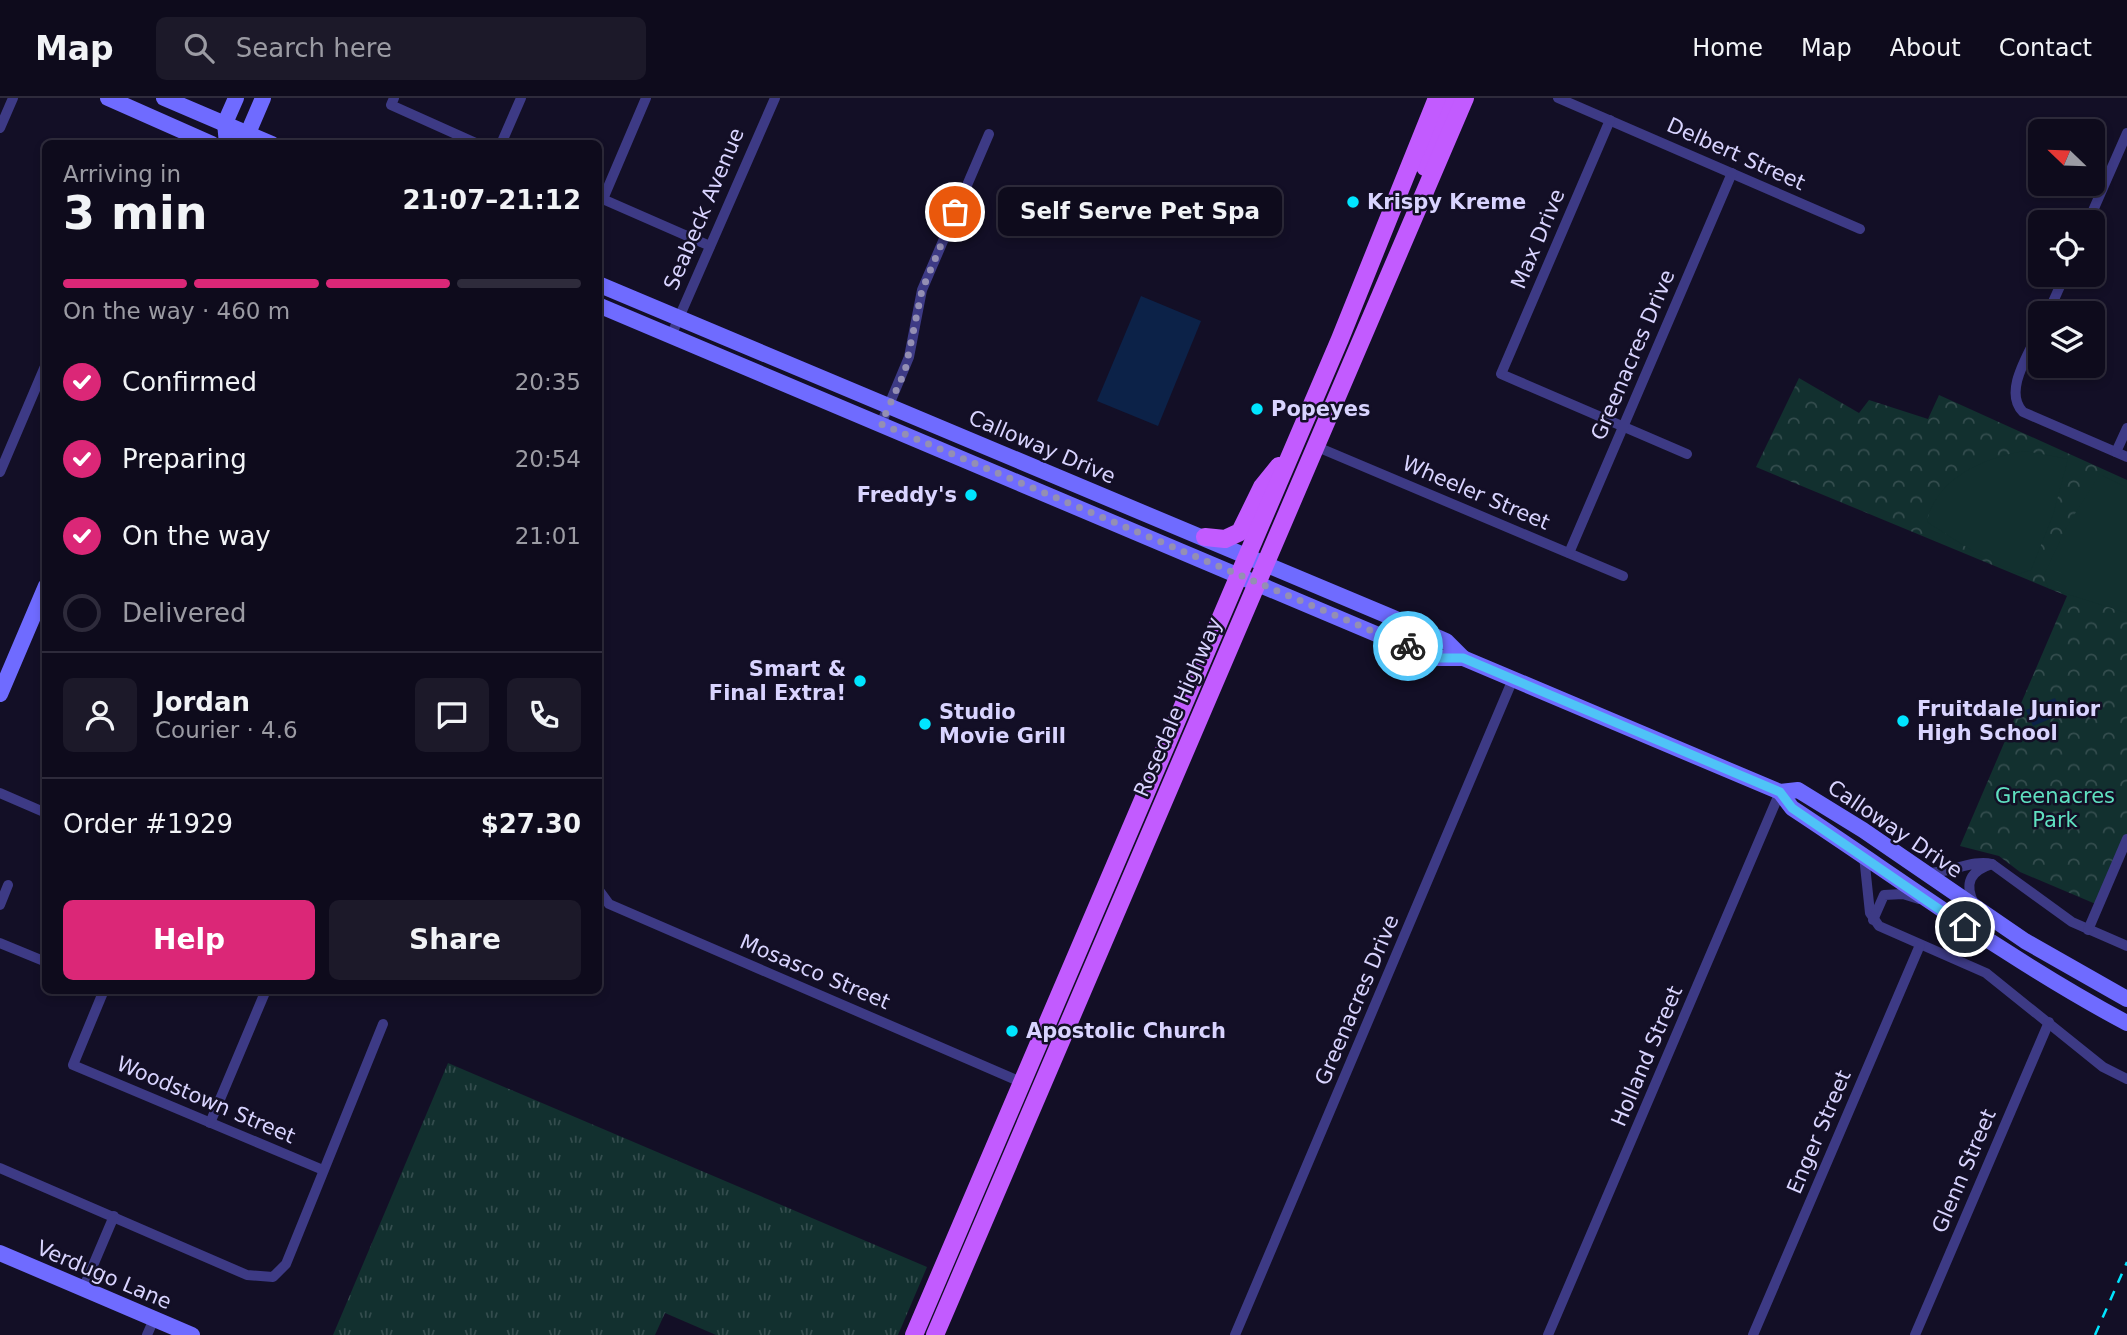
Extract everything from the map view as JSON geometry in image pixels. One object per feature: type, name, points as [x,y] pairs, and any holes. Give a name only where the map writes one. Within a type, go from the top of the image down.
[{"type":"main road","points":[[108,98],[203,140]]},
{"type":"main road","points":[[164,98],[225,123],[242,138],[263,98]]},
{"type":"main road","points":[[227,140],[225,123],[236,98]]},
{"type":"main road","name":"Rosedale Highway","points":[[914,1335],[1296,439],[1437,98]]},
{"type":"main road","points":[[1428,184],[1424,170],[1426,158],[1450,98]]},
{"type":"main road","name":"Rosedale Highway","points":[[935,1335],[1465,98]]},
{"type":"main road","name":"Calloway Drive","points":[[602,286],[1247,554],[1446,640],[1463,658]]},
{"type":"main road","name":"Calloway Drive","points":[[602,307],[1237,576],[1438,658],[1463,658],[1780,792],[1798,790],[1926,873],[1976,910],[2127,999]]},
{"type":"main road","points":[[1205,537],[1225,539],[1240,532],[1262,487],[1296,439]]},
{"type":"main road","points":[[957,457],[990,459],[1033,478],[1057,476]]},
{"type":"main road","points":[[0,694],[42,595]]},
{"type":"main road","name":"Calloway Drive","points":[[1780,792],[1792,808],[2018,961],[2127,1023]]},
{"type":"main road","points":[[1124,893],[1117,885],[1118,880],[1138,828],[1143,798]]},
{"type":"main road","points":[[1046,1076],[1062,1013],[1107,906],[1105,889]]},
{"type":"main road","points":[[922,1335],[946,1279],[953,1243]]},
{"type":"main road","name":"Verdugo Lane","points":[[0,1253],[192,1335]]},
{"type":"street","points":[[0,128],[13,98]]},
{"type":"street","points":[[503,140],[521,98]]},
{"type":"street","points":[[602,196],[646,98]]},
{"type":"street","name":"Seabeck Avenue","points":[[671,336],[775,98]]},
{"type":"street","name":"Delbert Street","points":[[1558,98],[1860,229]]},
{"type":"street","points":[[392,102],[470,140]]},
{"type":"street","name":"Max Drive","points":[[1610,120],[1501,374],[1624,426]]},
{"type":"street","points":[[2093,210],[2127,133]]},
{"type":"street","points":[[881,424],[909,357],[922,290],[989,134]]},
{"type":"street","name":"Greenacres Drive","points":[[1569,553],[1732,173]]},
{"type":"street","points":[[602,198],[710,246]]},
{"type":"street","points":[[2028,357],[2017,383],[2014,399],[2023,412],[2122,455],[2127,428]]},
{"type":"street","points":[[0,472],[42,373]]},
{"type":"street","points":[[1624,426],[1687,454]]},
{"type":"street","name":"Wheeler Street","points":[[1315,446],[1623,576]]},
{"type":"street","name":"Greenacres Drive","points":[[1236,1335],[1513,679]]},
{"type":"street","name":"Holland Street","points":[[1548,1335],[1780,792]]},
{"type":"street","points":[[0,793],[42,811]]},
{"type":"street","points":[[2088,930],[2124,856],[2127,839]]},
{"type":"street","points":[[1864,856],[1873,920],[1883,929],[1986,973],[2103,1067],[2127,1079]]},
{"type":"street","points":[[1926,873],[1947,873],[1976,862],[1992,864],[2072,922],[2127,946]]},
{"type":"street","points":[[1976,910],[1967,891],[1969,879],[1978,868],[1992,864]]},
{"type":"street","points":[[0,905],[8,886]]},
{"type":"street","name":"Mosasco Street","points":[[602,894],[609,904],[1021,1082]]},
{"type":"street","points":[[1873,920],[1884,895],[1903,894],[1928,901]]},
{"type":"street","points":[[0,943],[42,960]]},
{"type":"street","name":"Enger Street","points":[[1753,1335],[1920,944]]},
{"type":"street","name":"Woodstown Street","points":[[102,994],[73,1065],[323,1170]]},
{"type":"street","points":[[210,1123],[264,994]]},
{"type":"street","name":"Glenn Street","points":[[1915,1335],[2049,1023]]},
{"type":"street","points":[[0,1168],[247,1275],[265,1279],[274,1277],[286,1264],[383,1024]]},
{"type":"street","points":[[83,1289],[114,1216]]},
{"type":"street","points":[[147,1335],[154,1319]]},
{"type":"green space","name":"Greenacres Park","points":[[1799,378],[1859,413],[1869,400],[1928,419],[1939,395],[2127,480],[2127,835],[2098,905],[2020,872],[1999,856],[1960,846],[2067,596],[1756,467]]},
{"type":"green space","points":[[2025,451],[2068,459],[2053,515],[2031,570],[2018,574],[1974,552],[1927,522],[1940,493],[1964,472],[1994,458]]},
{"type":"green space","points":[[2100,474],[2127,488],[2127,613],[2048,588],[2044,575],[2066,528]]},
{"type":"green space","points":[[448,1063],[927,1267],[898,1335],[716,1335],[665,1313],[655,1335],[333,1335]]},
{"type":"water","points":[[1141,296],[1201,321],[1158,426],[1097,401]]},
{"type":"water","points":[[2055,698],[2062,714],[2033,726],[2026,710]]},
{"type":"railway","points":[[2095,1335],[2127,1262]]},
{"type":"way so far","points":[[955,212],[922,290],[905,371],[881,424],[1100,519],[1408,646]]},
{"type":"place","name":"Krispy Kreme","points":[[1353,202]]},
{"type":"place","name":"Self Serve Pet Spa","points":[[955,212]]},
{"type":"place","name":"Popeyes","points":[[1257,409]]},
{"type":"place","name":"Freddy's","points":[[971,495]]},
{"type":"place","name":"Smart & Final Extra!","points":[[860,681]]},
{"type":"place","name":"Fruitdale Junior High School","points":[[1903,721]]},
{"type":"place","name":"Studio Movie Grill","points":[[925,724]]},
{"type":"place","name":"Apostolic Church","points":[[1012,1031]]},
{"type":"route","points":[[1408,646],[1438,658],[1463,658],[1780,792],[1792,808],[1965,927]]}]
